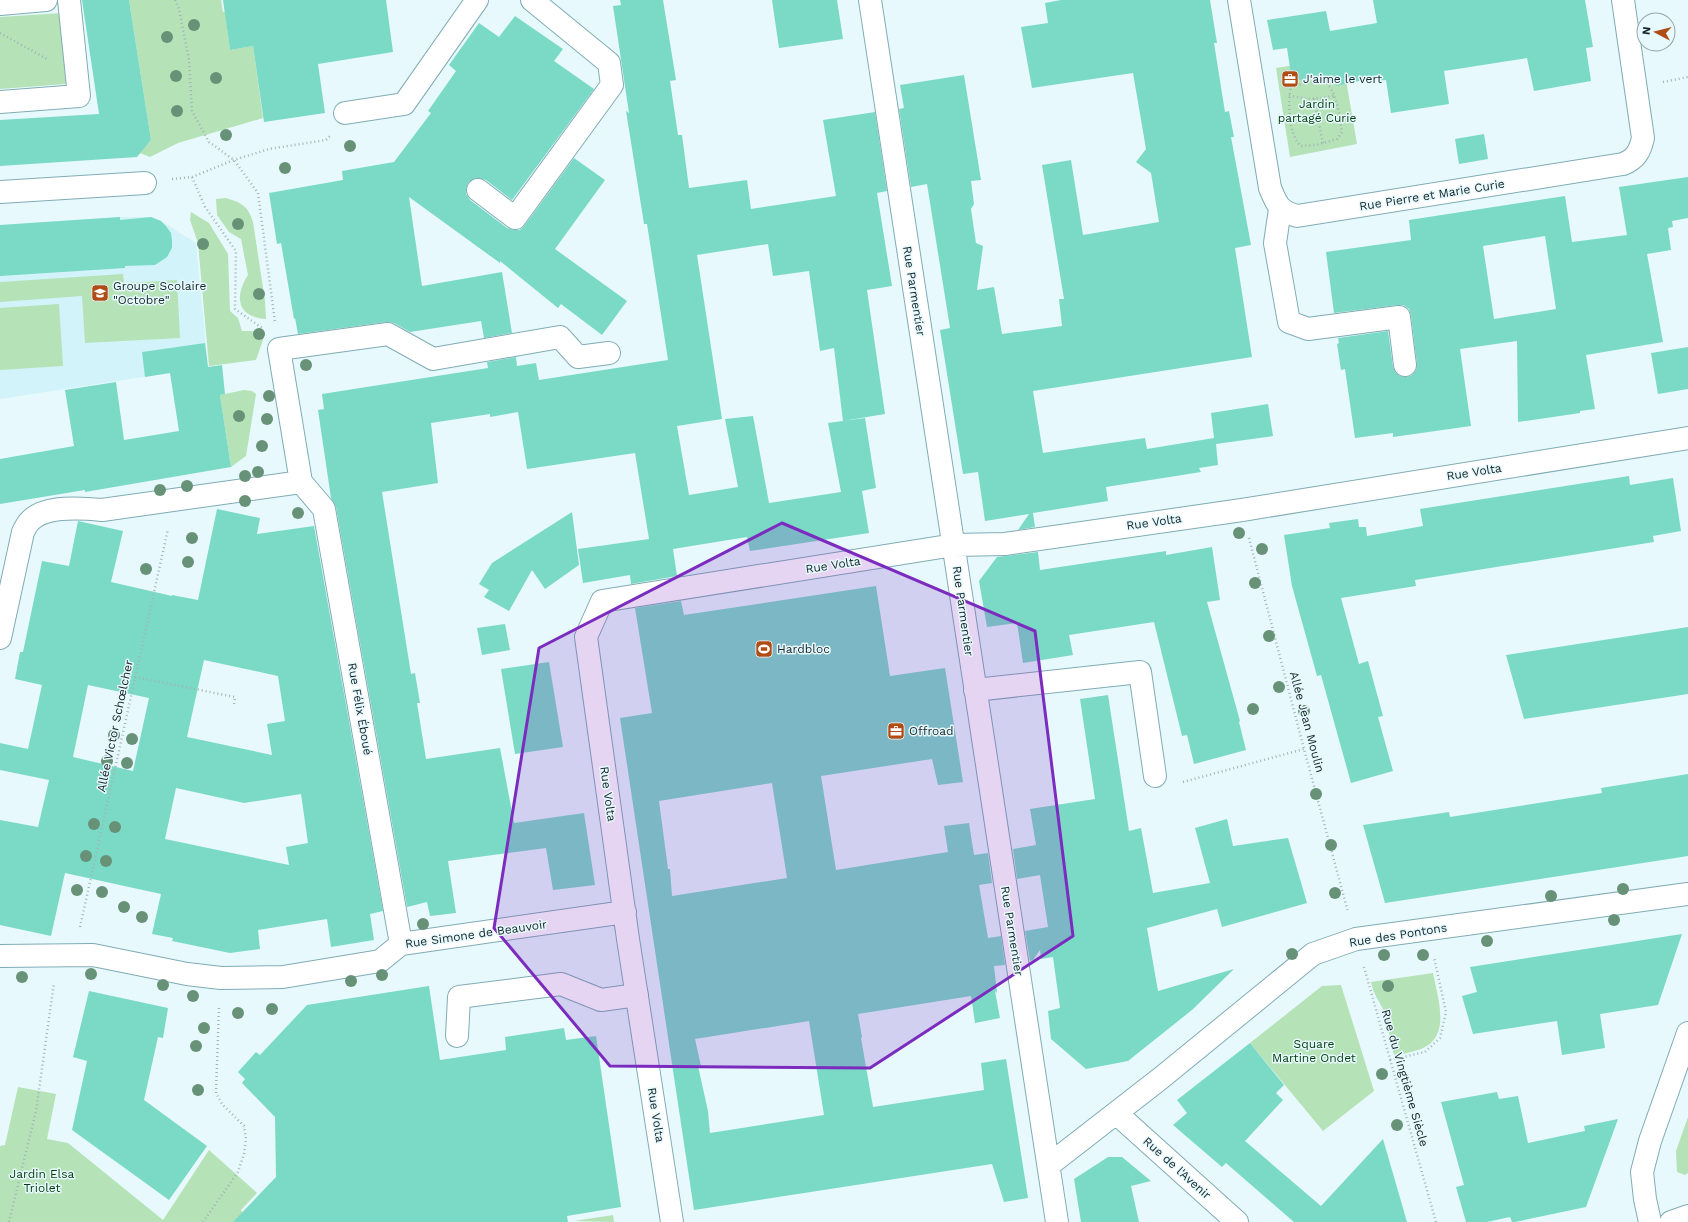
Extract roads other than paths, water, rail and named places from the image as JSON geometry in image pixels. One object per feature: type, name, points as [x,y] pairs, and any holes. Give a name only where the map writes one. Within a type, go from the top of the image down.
[{"type":"street","points":[[0,4],[46,0]]},
{"type":"street","points":[[0,102],[80,96],[69,0]]},
{"type":"street","points":[[350,112],[404,104],[477,0]]},
{"type":"street","points":[[478,190],[515,218],[612,85],[609,62],[532,0]]},
{"type":"street","name":"Rue Parmentier","points":[[870,0],[1057,1222]]},
{"type":"street","points":[[1239,0],[1270,188],[1280,209],[1275,243],[1289,322],[1308,330],[1399,317],[1406,365]]},
{"type":"street","name":"Rue Pierre et Marie Curie","points":[[1280,209],[1297,216],[1306,215],[1623,164],[1630,161],[1637,155],[1644,138],[1623,0]]},
{"type":"street","points":[[0,192],[140,183]]},
{"type":"street","points":[[0,638],[23,532],[30,520],[44,513],[74,507],[102,510],[301,482],[282,349],[315,343],[388,334],[433,359],[560,337],[578,357],[609,353]]},
{"type":"street","name":"Rue Volta","points":[[672,1222],[637,995],[586,637],[602,601],[954,545],[1005,544],[1242,510],[1688,438]]},
{"type":"street","name":"Rue Félix Éboué","points":[[301,482],[324,509],[401,944]]},
{"type":"street","points":[[975,690],[1140,672],[1154,773]]},
{"type":"street","name":"Rue des Pontons","points":[[1049,1165],[1116,1113],[1313,954],[1356,939],[1688,894]]},
{"type":"street","name":"Rue Simone de Beauvoir","points":[[0,956],[93,955],[187,974],[221,978],[283,977],[380,961],[401,944],[625,912]]},
{"type":"street","points":[[457,1036],[458,997],[561,984],[601,1000],[637,995]]},
{"type":"street","points":[[1650,1222],[1645,1199],[1642,1172],[1650,1141],[1688,1033]]},
{"type":"street","name":"Rue de l'Avenir","points":[[1116,1113],[1237,1222]]},
{"type":"street","points":[[1671,1222],[1688,1216]]},
{"type":"place","name":"J'aime le vert","points":[[1290,79]]},
{"type":"place","name":"Groupe Scolaire \"Octobre\"","points":[[100,293]]},
{"type":"place","name":"Hardbloc","points":[[764,649]]},
{"type":"place","name":"Offroad","points":[[896,731]]},
{"type":"park label","name":"Jardin partagé Curie","points":[[1317,111]]},
{"type":"park label","name":"Square Martine Ondet","points":[[1314,1051]]},
{"type":"park label","name":"Jardin Elsa Triolet","points":[[42,1181]]}]
